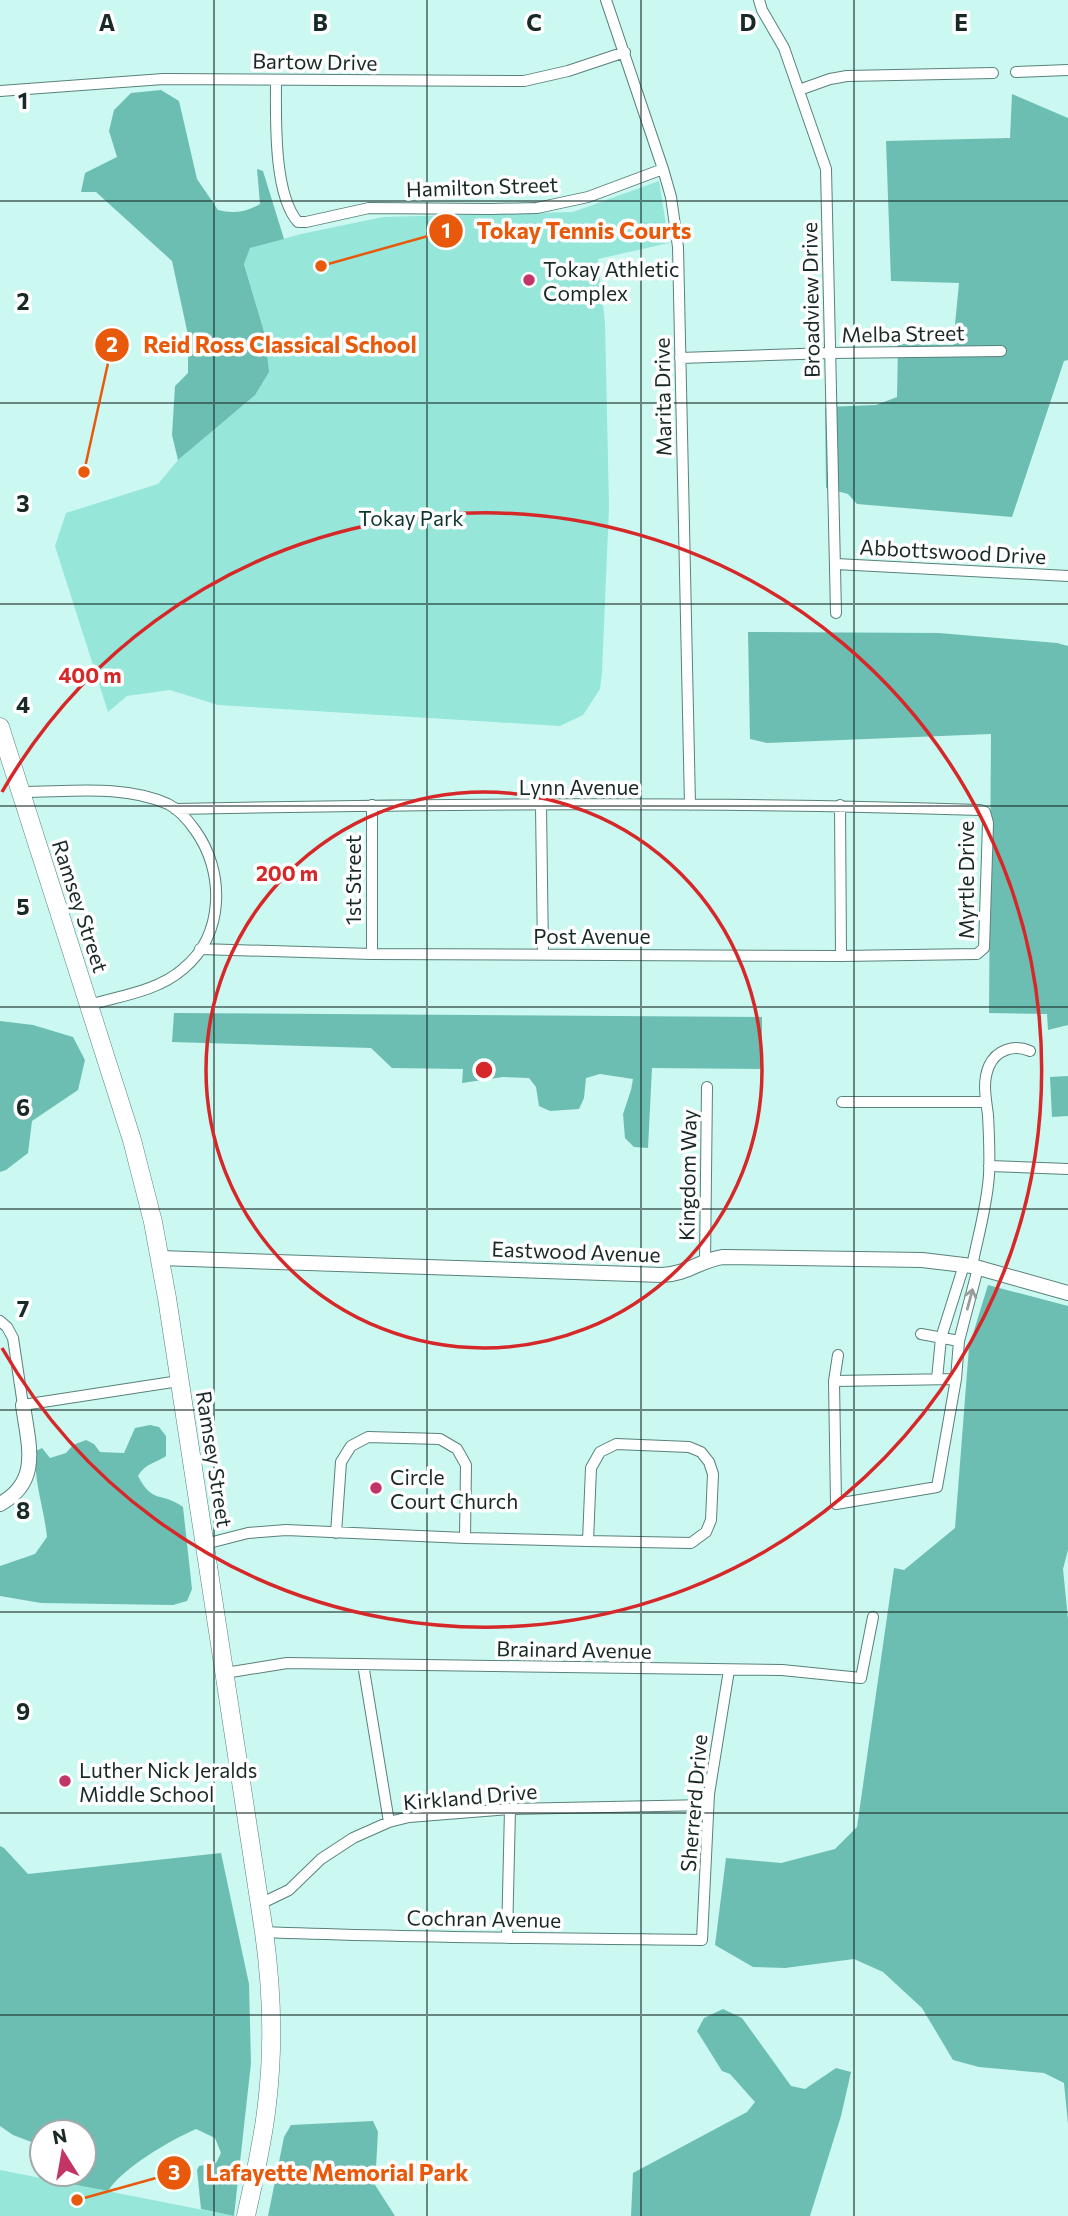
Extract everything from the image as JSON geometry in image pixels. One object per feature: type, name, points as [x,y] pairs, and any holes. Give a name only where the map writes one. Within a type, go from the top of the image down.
[{"type":"main road","name":"Ramsey Street","points":[[0,727],[132,1140],[160,1258],[260,1904],[272,2013],[270,2074],[263,2133],[246,2216]]},
{"type":"street","name":"Marita Drive","points":[[606,0],[663,169],[671,197],[678,247],[690,805]]},
{"type":"street","name":"Broadview Drive","points":[[759,0],[784,48],[826,169],[836,613]]},
{"type":"street","name":"Bartow Drive","points":[[0,91],[163,79],[524,81],[568,71],[625,52]]},
{"type":"street","points":[[1016,72],[1068,71]]},
{"type":"street","points":[[799,90],[847,76],[993,73]]},
{"type":"street","name":"Hamilton Street","points":[[276,80],[277,156],[291,213],[298,222],[369,208],[537,208],[588,197],[663,169]]},
{"type":"street","name":"Melba Street","points":[[680,358],[1001,351]]},
{"type":"street","name":"Abbottswood Drive","points":[[836,564],[1068,576]]},
{"type":"street","points":[[21,792],[126,793],[151,799],[176,809],[199,836],[212,864],[216,877],[215,909],[200,949],[182,970],[160,984],[89,1005]]},
{"type":"street","name":"Lynn Avenue","points":[[176,809],[372,805],[840,805],[983,810]]},
{"type":"street","name":"1st Street","points":[[372,805],[372,954]]},
{"type":"street","points":[[541,805],[543,954]]},
{"type":"street","points":[[840,805],[841,956]]},
{"type":"street","name":"Myrtle Drive","points":[[983,810],[988,822],[983,951]]},
{"type":"street","name":"Post Avenue","points":[[200,949],[372,954],[841,956],[972,955],[983,951]]},
{"type":"street","points":[[838,1354],[834,1381],[836,1504],[937,1488],[956,1379],[959,1340],[971,1266],[985,1208],[989,1166],[986,1073],[995,1056],[1012,1048],[1030,1051]]},
{"type":"street","name":"Kingdom Way","points":[[705,1263],[707,1087]]},
{"type":"street","points":[[842,1102],[985,1102]]},
{"type":"street","points":[[989,1166],[1068,1169]]},
{"type":"street","name":"Eastwood Avenue","points":[[160,1258],[662,1275],[687,1271],[716,1258],[922,1259],[971,1266],[1068,1293]]},
{"type":"street","points":[[937,1379],[942,1338],[971,1266]]},
{"type":"street","points":[[0,1321],[7,1326],[13,1338],[30,1466],[23,1484],[15,1494],[0,1504]]},
{"type":"street","points":[[920,1334],[959,1340]]},
{"type":"street","points":[[834,1381],[956,1379]]},
{"type":"street","points":[[23,1405],[179,1381]]},
{"type":"street","points":[[336,1532],[341,1462],[351,1446],[368,1437],[440,1439],[457,1449],[466,1465],[465,1538]]},
{"type":"street","points":[[205,1544],[267,1530],[465,1538],[588,1541],[691,1543],[706,1532],[712,1520],[713,1474],[709,1462],[701,1452],[689,1447],[616,1444],[604,1448],[591,1468],[588,1541]]},
{"type":"street","name":"Brainard Avenue","points":[[225,1673],[287,1663],[782,1671],[861,1678],[873,1617]]},
{"type":"street","points":[[363,1664],[389,1822]]},
{"type":"street","name":"Sherrerd Drive","points":[[702,1940],[708,1805],[729,1670]]},
{"type":"street","name":"Kirkland Drive","points":[[260,1904],[289,1890],[321,1859],[337,1848],[389,1822],[428,1815],[510,1809],[708,1805]]},
{"type":"street","points":[[507,1938],[510,1809]]},
{"type":"street","name":"Cochran Avenue","points":[[264,1931],[702,1940]]},
{"type":"green space","points":[[161,90],[179,101],[197,179],[218,210],[239,212],[260,204],[257,169],[263,171],[284,239],[250,248],[244,264],[265,335],[269,372],[255,395],[178,460],[172,435],[175,386],[188,373],[188,335],[172,261],[96,192],[81,192],[85,173],[117,157],[109,131],[114,110],[131,93]]},
{"type":"green space","points":[[1012,94],[1068,118],[1068,360],[1064,361],[1012,517],[857,504],[848,494],[826,488],[825,407],[876,405],[897,397],[898,344],[953,345],[959,283],[891,281],[886,141],[1010,138]]},
{"type":"green space","name":"Tokay Park","points":[[659,181],[669,243],[598,259],[605,323],[609,507],[600,689],[583,715],[560,726],[218,705],[170,690],[127,696],[108,712],[55,546],[66,513],[158,484],[178,460],[223,421],[265,335],[244,263],[250,248],[383,217],[573,212]]},
{"type":"green space","points":[[748,632],[939,633],[1068,646],[1068,1025],[1048,1030],[1047,1014],[989,1013],[991,734],[767,743],[750,739]]},
{"type":"green space","points":[[174,1013],[762,1017],[762,1069],[652,1068],[648,1148],[634,1147],[625,1138],[623,1114],[633,1079],[600,1074],[586,1078],[584,1098],[579,1109],[550,1111],[539,1106],[536,1087],[529,1078],[503,1077],[462,1083],[463,1069],[392,1068],[371,1048],[172,1042]]},
{"type":"green space","points":[[0,1021],[33,1025],[73,1037],[85,1060],[78,1090],[32,1121],[28,1153],[0,1172]]},
{"type":"green space","points":[[1068,1076],[1068,1116],[1052,1117],[1050,1077]]},
{"type":"green space","points":[[988,1285],[1068,1306],[1068,1550],[1063,1569],[1068,1619],[1068,2124],[1064,2083],[1044,2073],[979,2067],[953,2060],[922,2008],[883,1972],[854,1959],[785,1968],[753,1967],[715,1945],[726,1858],[781,1863],[835,1849],[857,1827],[894,1568],[904,1570],[955,1528],[969,1347]]},
{"type":"green space","points":[[150,1425],[159,1427],[166,1436],[166,1456],[147,1466],[138,1476],[148,1491],[183,1507],[192,1589],[187,1601],[173,1605],[41,1603],[0,1596],[0,1566],[35,1554],[47,1537],[37,1483],[36,1451],[42,1448],[50,1458],[66,1453],[73,1445],[86,1440],[94,1444],[100,1452],[124,1453],[135,1428]]},
{"type":"green space","points":[[0,1846],[28,1874],[221,1853],[249,1984],[251,2063],[234,2216],[201,2209],[197,2170],[199,2166],[216,2163],[221,2153],[215,2138],[196,2129],[135,2164],[108,2191],[92,2188],[98,2188],[98,2118],[28,2118],[28,2141],[0,2126]]},
{"type":"green space","points":[[723,2009],[742,2018],[791,2086],[805,2089],[836,2068],[851,2072],[841,2116],[810,2216],[631,2216],[633,2173],[747,2112],[755,2102],[730,2074],[722,2071],[697,2031],[704,2018]]},
{"type":"green space","points":[[373,2121],[378,2132],[375,2185],[395,2216],[268,2216],[284,2137],[291,2125]]},
{"type":"green space","points":[[0,2170],[28,2176],[28,2188],[92,2188],[234,2216],[0,2216]]},
{"type":"place","name":"Tokay Tennis Courts","points":[[321,266]]},
{"type":"place","name":"Tokay Athletic Complex","points":[[529,280]]},
{"type":"place","name":"Reid Ross Classical School","points":[[84,472]]},
{"type":"place","name":"Circle Court Church","points":[[376,1488]]},
{"type":"place","name":"Luther Nick Jeralds Middle School","points":[[65,1781]]},
{"type":"place","name":"Lafayette Memorial Park","points":[[77,2200]]}]
